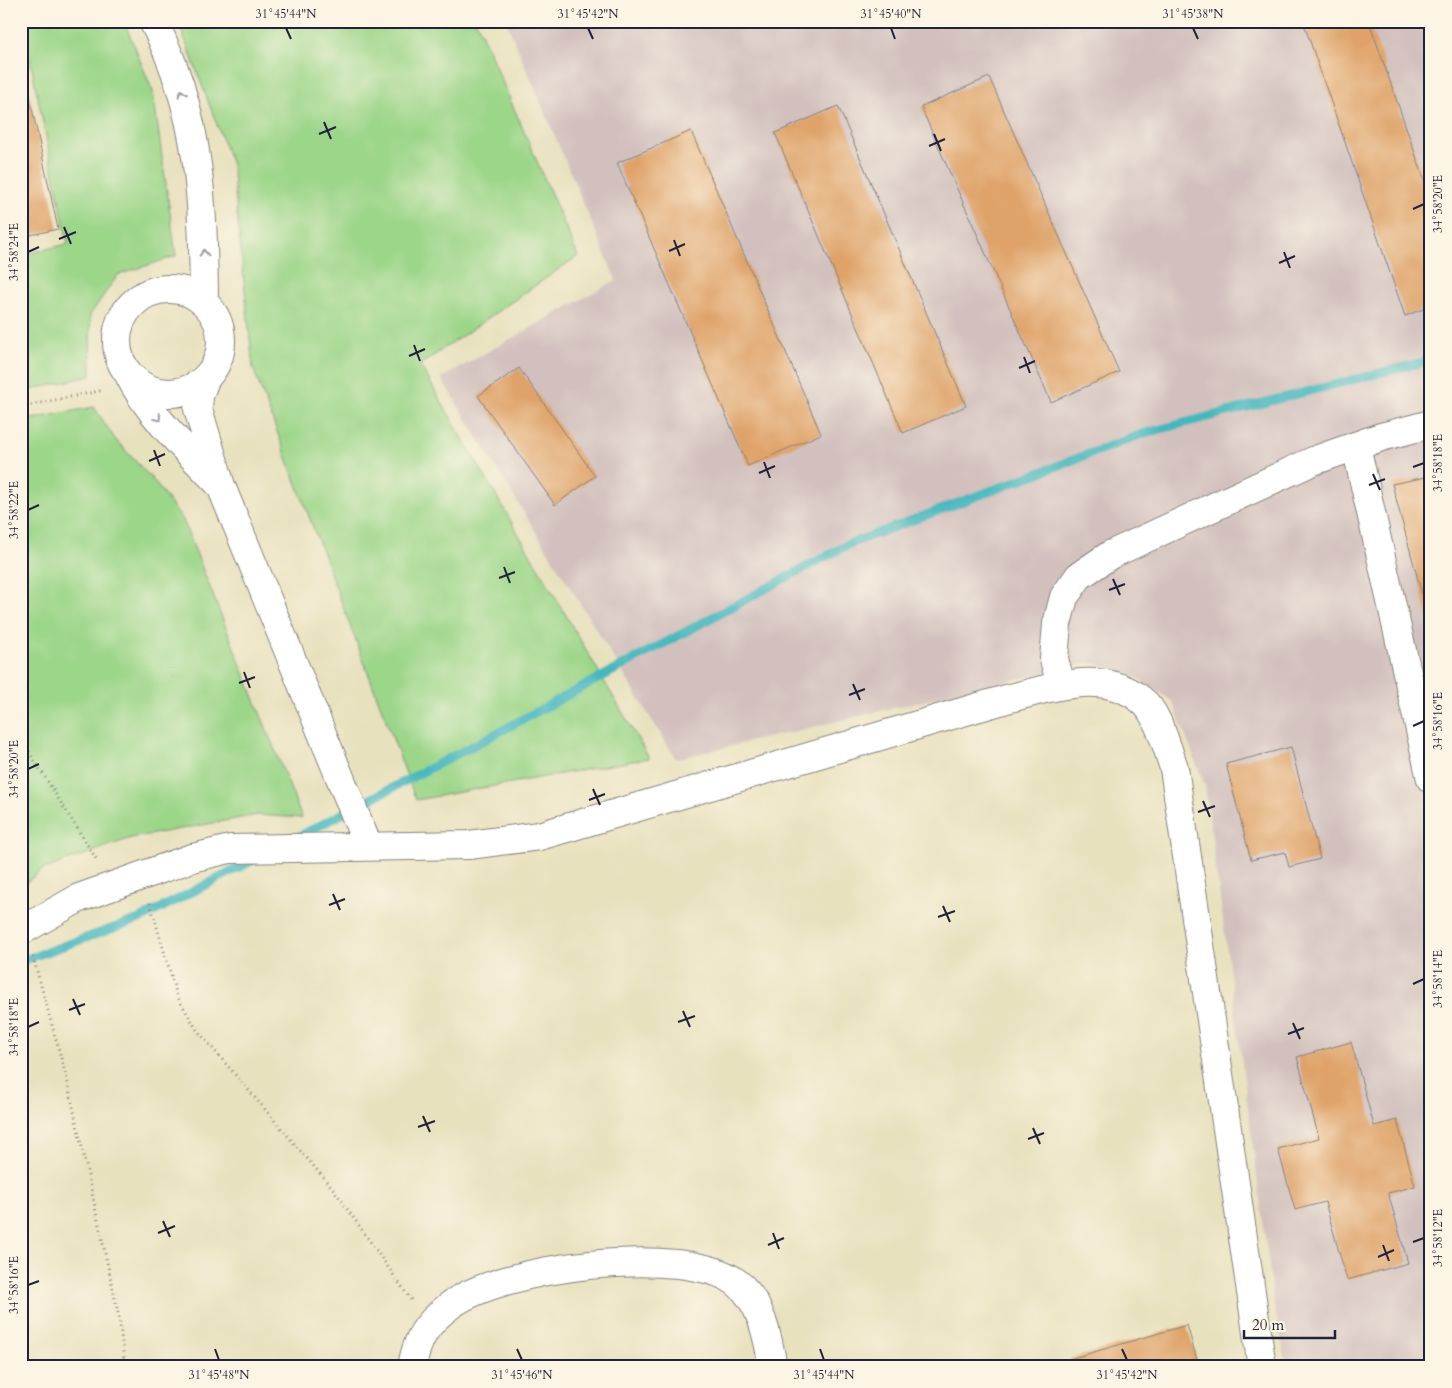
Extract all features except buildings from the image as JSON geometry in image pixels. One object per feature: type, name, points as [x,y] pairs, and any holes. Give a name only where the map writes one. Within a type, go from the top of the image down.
[{"type":"street","points":[[153,21],[177,74],[190,118],[198,164],[204,250],[204,302]]},
{"type":"street","points":[[128,373],[147,388],[168,393],[186,391],[206,377],[214,369],[220,352],[221,333],[215,316],[204,302],[180,290],[161,289],[144,295],[130,306],[121,322],[117,345],[128,373],[155,416],[221,486]]},
{"type":"street","points":[[206,377],[199,396],[198,409],[221,486],[368,846]]},
{"type":"street","points":[[1061,685],[1054,659],[1057,624],[1064,597],[1079,576],[1119,551],[1313,461],[1431,424]]},
{"type":"street","points":[[1356,446],[1431,779]]},
{"type":"street","points":[[23,929],[79,898],[192,858],[230,849],[469,845],[539,836],[1010,698],[1081,681],[1121,687],[1146,705],[1162,735],[1174,768],[1262,1367]]},
{"type":"street","points":[[412,1367],[417,1343],[428,1325],[449,1306],[506,1280],[576,1267],[622,1262],[670,1262],[703,1267],[723,1274],[738,1283],[751,1297],[759,1314],[768,1340],[773,1367]]},
{"type":"path","points":[[21,407],[128,373]]},
{"type":"path","points":[[21,739],[113,886]]},
{"type":"path","points":[[142,876],[177,996],[197,1030],[334,1190],[428,1325]]},
{"type":"path","points":[[23,929],[68,1080],[119,1317],[125,1367]]},
{"type":"shaded area","points":[[506,21],[1431,21],[1431,1367],[1287,1367],[1274,1304],[1205,785],[1172,701],[1134,676],[1090,662],[676,759],[441,378],[616,280]]},
{"type":"green space","points":[[21,21],[123,21],[153,92],[176,256],[118,275],[105,293],[90,315],[91,376],[21,392],[21,255],[68,244],[30,59],[21,59]]},
{"type":"green space","points":[[178,21],[476,21],[578,256],[420,365],[649,758],[416,800],[253,368],[232,165]]},
{"type":"green space","points":[[94,407],[115,439],[153,480],[183,520],[302,818],[257,815],[131,838],[44,869],[21,886],[21,421]]},
{"type":"waterway","points":[[292,840],[484,740],[849,544],[1145,433],[1431,360]]},
{"type":"waterway","points":[[21,961],[142,918],[259,857]]}]
